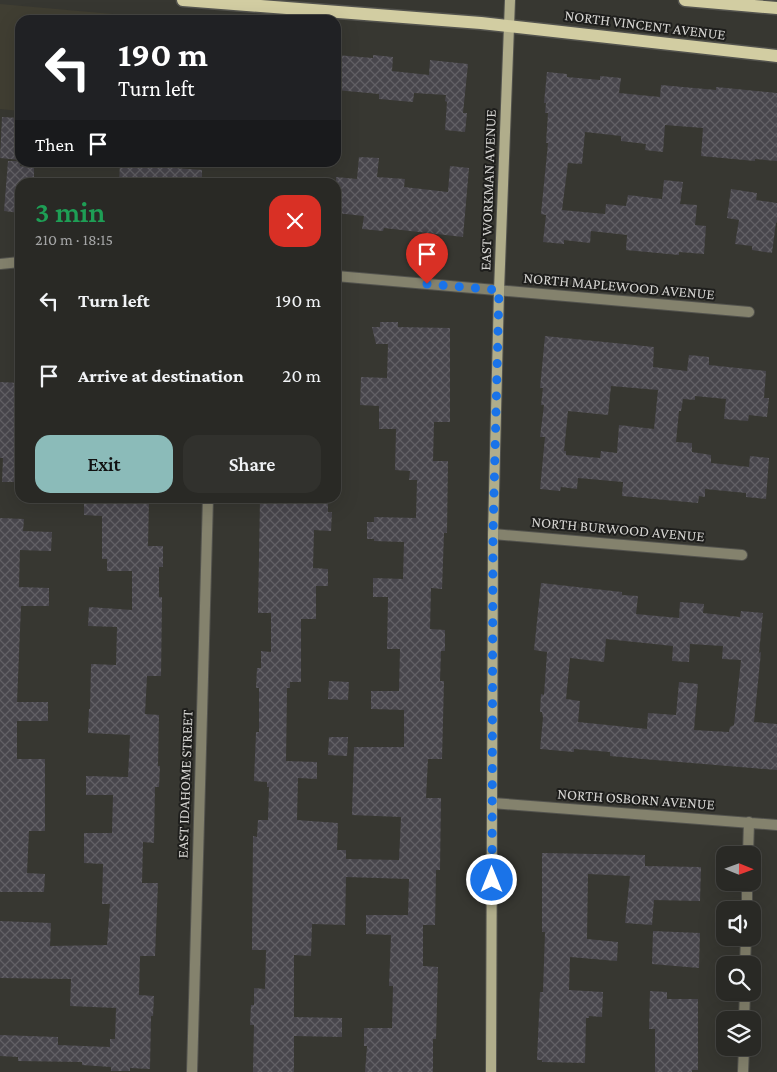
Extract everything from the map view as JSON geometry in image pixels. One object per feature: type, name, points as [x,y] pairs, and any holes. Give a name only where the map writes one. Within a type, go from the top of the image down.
[{"type":"main road","name":"NORTH VINCENT AVENUE","points":[[183,0],[509,26],[777,56]]},
{"type":"main road","name":"NORTH VINCENT AVENUE","points":[[685,0],[758,3],[777,8]]},
{"type":"street","name":"EAST WORKMAN AVENUE","points":[[491,1072],[493,534],[499,290],[510,0]]},
{"type":"street","points":[[0,264],[15,262]]},
{"type":"street","name":"NORTH MAPLEWOOD AVENUE","points":[[341,276],[749,312]]},
{"type":"street","name":"EAST IDAHOME STREET","points":[[192,1072],[208,503]]},
{"type":"street","name":"NORTH BURWOOD AVENUE","points":[[493,534],[742,555]]},
{"type":"street","name":"NORTH OSBORN AVENUE","points":[[492,803],[777,825]]},
{"type":"street","points":[[748,846],[749,822]]},
{"type":"street","points":[[743,1072],[744,1056]]},
{"type":"shaded area","points":[[0,4],[124,15],[15,15],[15,110],[0,109]]},
{"type":"building","points":[[341,55],[373,58],[373,55],[393,57],[392,71],[429,75],[430,60],[468,64],[463,113],[467,113],[465,132],[445,130],[446,95],[414,93],[413,102],[379,99],[379,94],[341,90]]},
{"type":"building","points":[[547,72],[567,74],[567,77],[600,80],[600,76],[621,78],[619,93],[660,97],[661,85],[716,90],[716,87],[777,93],[777,161],[701,156],[703,128],[665,125],[663,152],[645,150],[646,144],[621,141],[621,136],[585,132],[582,164],[568,163],[562,210],[605,214],[606,204],[626,206],[628,195],[662,199],[664,180],[683,182],[680,204],[697,205],[695,225],[706,226],[704,254],[679,252],[679,255],[626,250],[627,235],[591,231],[590,243],[564,240],[564,244],[543,242],[546,215],[541,214],[548,143],[546,143],[548,113],[545,113],[546,103],[544,103]]},
{"type":"building","points":[[2,117],[15,118],[15,160],[0,158]]},
{"type":"building","points":[[359,157],[379,158],[377,177],[405,179],[404,187],[448,192],[450,166],[469,168],[463,237],[384,228],[383,231],[362,229],[364,216],[341,214],[341,178],[336,177],[357,179]]},
{"type":"building","points":[[8,161],[15,161],[15,167],[34,168],[34,178],[15,178],[15,212],[4,211]]},
{"type":"building","points":[[120,167],[161,167],[202,170],[202,178],[119,178]]},
{"type":"building","points":[[731,189],[757,193],[756,200],[777,203],[777,223],[772,253],[752,250],[752,246],[735,244],[739,220],[727,218]]},
{"type":"building","points":[[380,322],[398,322],[398,327],[450,328],[450,422],[434,422],[433,461],[448,461],[447,533],[444,533],[442,589],[431,588],[430,629],[445,630],[445,651],[441,651],[440,681],[444,681],[442,759],[428,759],[426,798],[441,798],[440,870],[436,870],[435,925],[423,925],[423,966],[438,967],[436,1039],[433,1039],[433,1072],[365,1072],[367,1046],[364,1046],[364,1028],[392,1028],[393,986],[389,986],[391,935],[366,934],[366,915],[408,915],[409,879],[346,877],[345,925],[312,924],[311,956],[294,955],[294,1017],[342,1018],[342,1037],[294,1036],[294,1072],[253,1072],[254,1025],[250,1025],[251,1005],[254,1005],[254,988],[265,989],[266,950],[252,950],[253,836],[257,837],[258,820],[268,820],[269,787],[267,787],[267,782],[254,781],[256,732],[259,732],[259,688],[256,688],[257,668],[261,668],[261,651],[271,652],[271,613],[258,613],[260,503],[328,503],[328,512],[332,512],[331,531],[314,530],[313,568],[328,569],[328,586],[316,586],[316,619],[301,619],[301,682],[290,682],[290,688],[287,688],[286,761],[317,762],[317,779],[298,778],[297,820],[338,823],[337,850],[346,850],[346,859],[399,860],[401,817],[352,815],[354,747],[404,747],[404,710],[371,709],[371,691],[399,691],[400,649],[387,649],[388,597],[373,597],[373,578],[403,579],[404,542],[367,539],[367,522],[374,522],[374,517],[416,518],[417,480],[409,480],[410,471],[395,470],[396,429],[379,429],[379,406],[360,405],[361,377],[387,378],[388,344],[376,344],[372,327],[380,327]]},
{"type":"building","points":[[545,336],[654,347],[653,367],[687,371],[689,355],[709,357],[709,365],[766,371],[764,398],[769,398],[767,417],[749,415],[748,421],[724,419],[726,399],[695,396],[695,400],[683,399],[681,411],[679,411],[676,442],[692,443],[692,452],[711,455],[711,463],[749,467],[750,456],[769,458],[766,499],[746,497],[746,493],[705,489],[705,497],[699,496],[698,503],[622,496],[623,482],[578,478],[577,489],[561,487],[560,491],[540,489],[545,437],[540,437],[544,405],[541,405],[543,388],[540,388]],"holes":[[[611,386],[658,390],[654,429],[619,425],[617,453],[601,451],[600,458],[566,455],[566,451],[564,451],[568,411],[608,415]]]},
{"type":"building","points":[[0,382],[15,383],[15,482],[2,482],[3,458],[0,458]]},
{"type":"building","points":[[84,503],[149,503],[148,546],[163,546],[163,567],[159,567],[159,597],[162,597],[161,676],[147,676],[145,714],[159,715],[158,766],[160,766],[159,787],[155,787],[154,843],[143,842],[142,883],[158,883],[155,956],[140,956],[139,995],[154,996],[153,1016],[151,1016],[150,1069],[130,1068],[130,1071],[111,1071],[111,1067],[82,1065],[82,1062],[18,1061],[18,1057],[0,1056],[0,1035],[58,1037],[58,1045],[110,1047],[110,1039],[115,1039],[116,1008],[70,1006],[71,979],[0,978],[0,921],[51,923],[50,946],[107,945],[110,904],[102,904],[103,864],[84,863],[84,833],[112,833],[113,795],[86,795],[86,776],[128,777],[130,735],[88,733],[91,664],[116,665],[117,627],[88,626],[89,607],[132,610],[132,571],[107,571],[107,559],[102,559],[102,516],[84,515]]},
{"type":"building","points":[[0,518],[24,519],[23,531],[52,532],[51,551],[20,550],[19,587],[49,588],[49,606],[21,606],[17,702],[48,702],[48,721],[17,721],[17,759],[45,759],[45,831],[29,831],[27,873],[45,874],[44,892],[0,892]]},
{"type":"building","points":[[541,583],[622,592],[622,595],[638,596],[636,614],[679,618],[680,602],[704,604],[703,613],[740,617],[741,611],[763,613],[754,722],[777,724],[777,770],[610,756],[610,752],[574,749],[574,752],[540,749],[543,718],[542,712],[540,712],[541,694],[544,695],[547,652],[534,650]],"holes":[[[606,639],[673,646],[672,661],[689,662],[690,644],[723,646],[722,659],[741,660],[734,725],[730,727],[729,732],[694,730],[698,684],[679,682],[676,715],[648,713],[647,729],[578,722],[580,701],[566,699],[570,658],[604,662]]]},
{"type":"building","points":[[329,681],[349,682],[348,700],[328,699]]},
{"type":"building","points":[[329,737],[348,737],[347,756],[328,755]]},
{"type":"building","points":[[542,853],[645,855],[645,866],[701,867],[700,901],[654,900],[652,925],[625,923],[630,876],[588,874],[587,939],[618,942],[617,961],[570,957],[569,990],[603,992],[602,1017],[589,1016],[589,1018],[586,1018],[585,1063],[542,1062],[542,1060],[537,1060],[540,992],[543,992],[545,932],[542,932]]},
{"type":"building","points":[[653,931],[700,933],[699,968],[652,964]]},
{"type":"building","points":[[650,991],[667,992],[667,999],[698,999],[698,1070],[692,1070],[692,1072],[655,1072],[655,1029],[649,1029]]},
{"type":"route","points":[[427,284],[499,290],[493,534],[492,880]]}]
